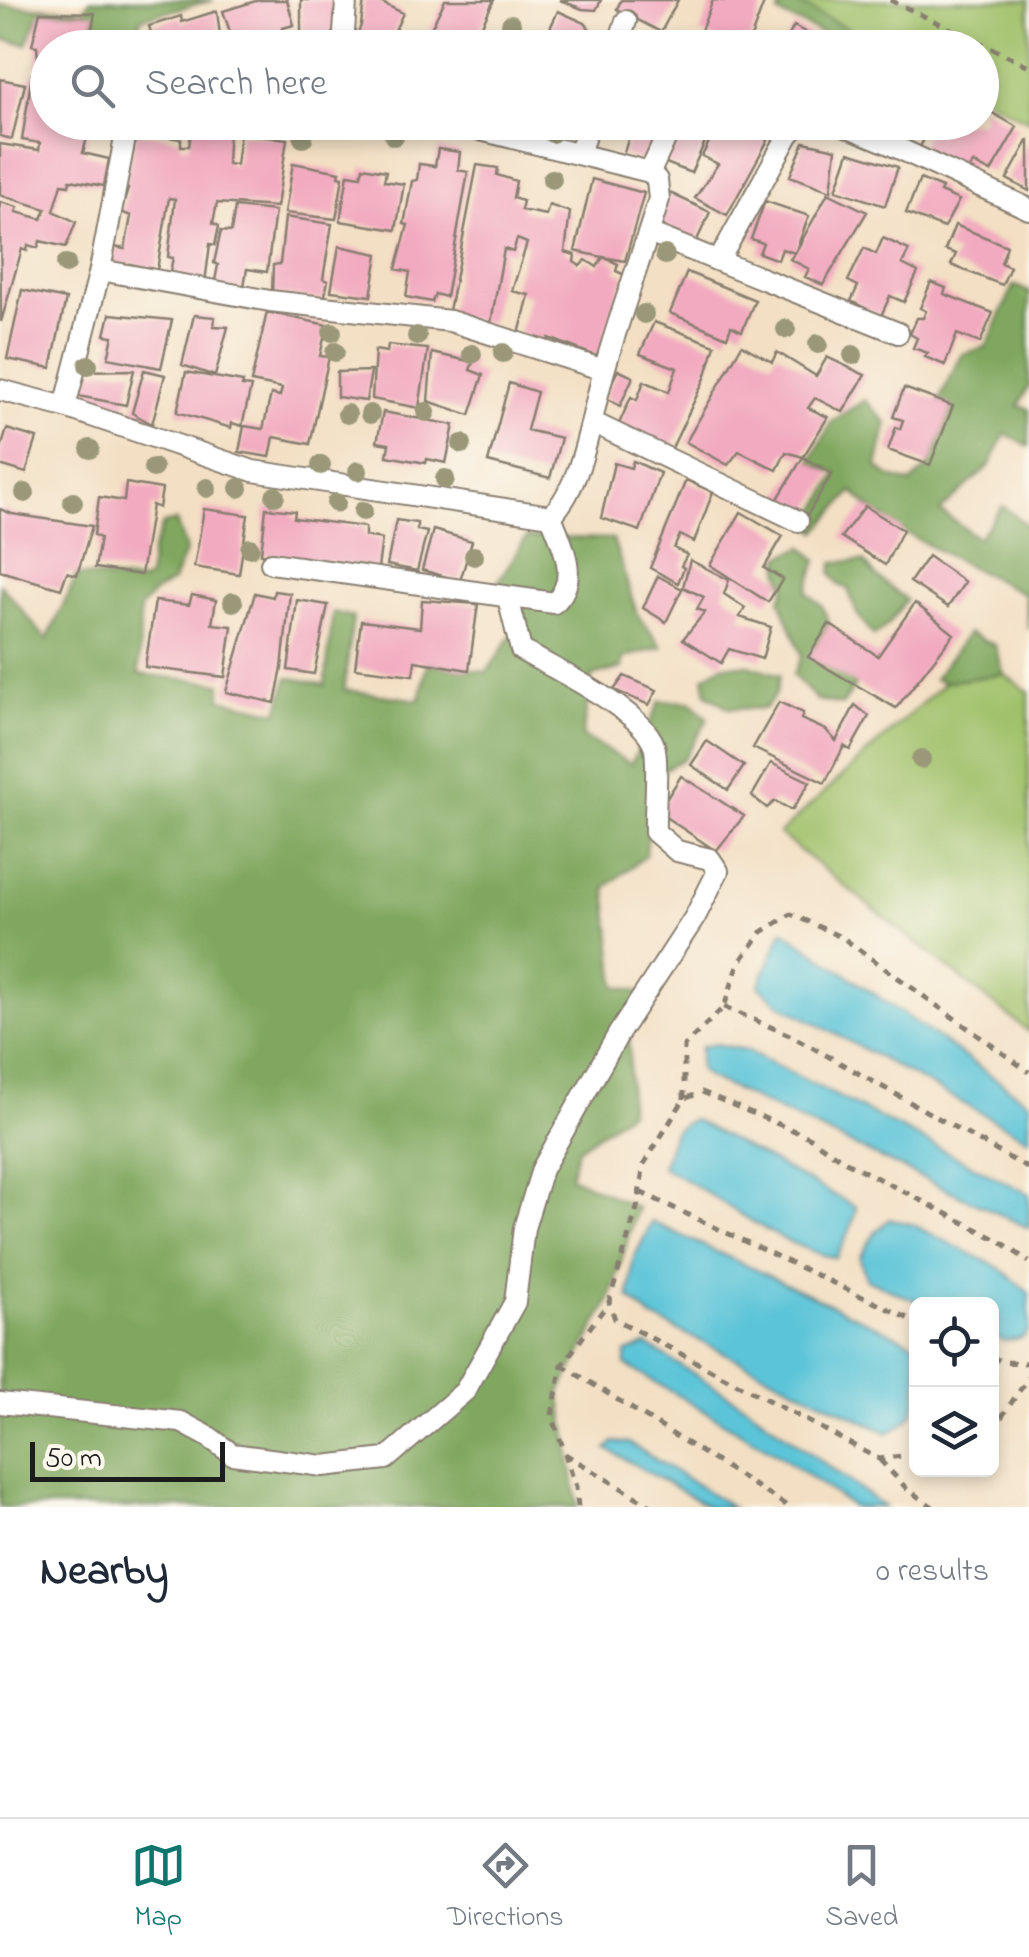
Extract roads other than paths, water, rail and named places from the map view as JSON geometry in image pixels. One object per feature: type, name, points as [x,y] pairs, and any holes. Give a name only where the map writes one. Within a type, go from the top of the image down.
[{"type":"street","points":[[344,30],[346,2]]},
{"type":"street","points":[[623,30],[626,20]]},
{"type":"street","points":[[65,407],[100,270],[125,140]]},
{"type":"street","points":[[521,140],[650,172],[656,180],[659,199],[566,501],[551,516]]},
{"type":"street","points":[[578,154],[583,140]]},
{"type":"street","points":[[650,172],[665,140]]},
{"type":"street","points":[[718,260],[785,140]]},
{"type":"street","points":[[881,140],[1029,209]]},
{"type":"street","points":[[648,234],[898,334]]},
{"type":"street","points":[[100,270],[270,301],[450,321],[604,370]]},
{"type":"street","points":[[0,390],[65,407],[254,470],[551,516]]},
{"type":"street","points":[[592,422],[798,520]]},
{"type":"street","points":[[270,563],[554,603],[564,594],[569,562],[551,516]]},
{"type":"street","points":[[0,1403],[181,1422],[232,1454],[323,1466],[386,1459],[465,1391],[515,1302],[524,1228],[542,1169],[619,1033],[695,917],[718,871],[710,859],[678,851],[654,832],[654,745],[636,720],[606,698],[521,650],[508,598]]},
{"type":"water","points":[[783,930],[1029,1102],[1029,1139],[780,1004],[759,986]]},
{"type":"water","points":[[716,1044],[746,1050],[1029,1194],[1029,1228],[707,1077],[699,1069],[701,1047]]},
{"type":"water","points":[[692,1119],[856,1207],[836,1258],[768,1231],[662,1167],[674,1131]]},
{"type":"water","points":[[890,1219],[911,1224],[1000,1268],[1029,1293],[1029,1330],[1022,1338],[999,1339],[999,1297],[909,1298],[866,1279],[860,1258],[875,1232]]},
{"type":"water","points":[[652,1222],[909,1341],[909,1418],[888,1433],[651,1317],[629,1297],[633,1260]]},
{"type":"water","points":[[647,1345],[748,1407],[884,1507],[853,1507],[776,1453],[626,1365],[626,1353]]},
{"type":"water","points":[[614,1442],[629,1443],[732,1507],[709,1507],[607,1449]]}]
